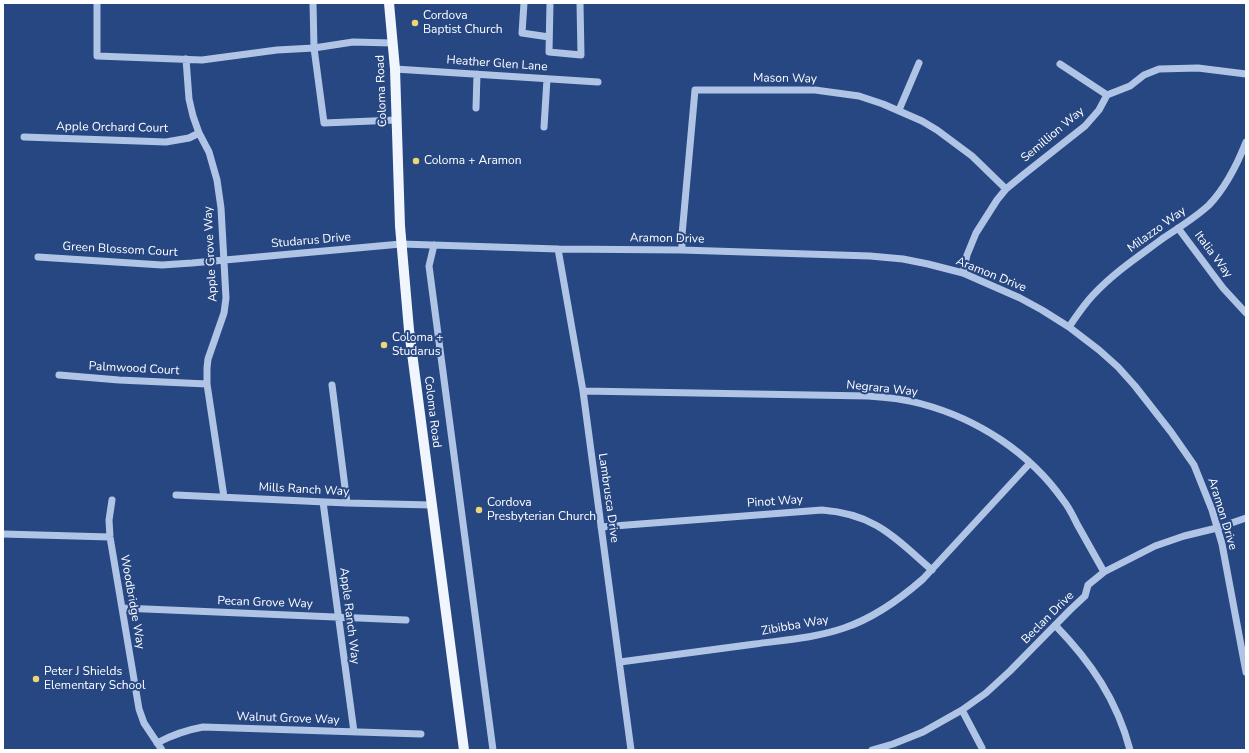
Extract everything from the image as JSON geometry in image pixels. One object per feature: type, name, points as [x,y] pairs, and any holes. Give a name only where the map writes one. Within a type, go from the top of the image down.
[{"type":"main road","name":"Coloma Road","points":[[389,3],[395,69],[401,244],[409,330],[464,750]]},
{"type":"street","points":[[97,3],[97,56],[202,60],[277,50],[314,48],[353,42],[392,42]]},
{"type":"street","points":[[313,3],[314,48],[324,123],[396,120]]},
{"type":"street","points":[[524,3],[522,33],[550,37]]},
{"type":"street","points":[[550,3],[549,52],[581,55],[580,3]]},
{"type":"street","name":"Apple Grove Way","points":[[186,59],[189,99],[199,133],[209,152],[221,208],[226,298],[224,313],[208,359],[207,384],[224,497]]},
{"type":"street","points":[[899,110],[919,63]]},
{"type":"street","points":[[1060,64],[1107,95],[1130,86],[1144,75],[1159,69],[1198,68],[1246,74]]},
{"type":"street","name":"Heather Glen Lane","points":[[395,69],[598,82]]},
{"type":"street","points":[[476,108],[477,74]]},
{"type":"street","points":[[544,128],[547,79]]},
{"type":"street","name":"Mason Way","points":[[682,250],[682,235],[695,90],[815,90],[859,96],[899,110],[937,130],[972,156],[1006,190]]},
{"type":"street","name":"Semillion Way","points":[[963,273],[976,233],[990,210],[1006,190],[1085,126],[1099,110],[1107,95]]},
{"type":"street","name":"Apple Orchard Court","points":[[24,136],[166,142],[189,138],[199,133]]},
{"type":"street","name":"Milazzo Way","points":[[1069,327],[1090,298],[1107,281],[1139,256],[1196,216],[1208,205],[1220,192],[1233,170],[1246,142]]},
{"type":"street","name":"Italia Way","points":[[1178,228],[1223,288],[1246,313]]},
{"type":"street","name":"Aramon Drive","points":[[401,244],[558,249],[682,250],[889,258],[928,264],[963,273],[1020,298],[1069,327],[1099,350],[1118,368],[1135,386],[1171,432],[1194,465],[1206,493],[1222,544],[1246,672]]},
{"type":"street","name":"Studarus Drive","points":[[224,260],[401,244]]},
{"type":"street","name":"Coloma Road","points":[[434,245],[429,266],[493,750]]},
{"type":"street","name":"Lambrusca Drive","points":[[558,249],[583,391],[631,750]]},
{"type":"street","name":"Green Blossom Court","points":[[38,257],[162,264],[224,260]]},
{"type":"street","name":"Palmwood Court","points":[[59,375],[119,380],[207,384]]},
{"type":"street","points":[[332,385],[347,503]]},
{"type":"street","name":"Negrara Way","points":[[583,391],[868,396],[895,398],[948,412],[973,423],[1016,450],[1048,480],[1064,501],[1104,572]]},
{"type":"street","name":"Zibibba Way","points":[[620,662],[813,636],[834,631],[864,620],[886,608],[905,594],[932,570],[1030,463]]},
{"type":"street","name":"Mills Ranch Way","points":[[176,495],[347,503],[432,505]]},
{"type":"street","name":"Woodbridge Way","points":[[112,500],[109,520],[110,537],[141,716],[148,730],[162,750]]},
{"type":"street","name":"Apple Ranch Way","points":[[323,502],[354,732]]},
{"type":"street","name":"Pinot Way","points":[[601,527],[822,510],[838,511],[868,519],[888,531],[932,570]]},
{"type":"street","name":"Beclan Drive","points":[[872,750],[893,744],[923,732],[962,710],[986,693],[1085,596],[1088,585],[1104,572],[1155,546],[1246,518]]},
{"type":"street","points":[[3,534],[110,537]]},
{"type":"street","name":"Pecan Grove Way","points":[[122,608],[406,620]]},
{"type":"street","points":[[1055,625],[1097,675],[1110,697],[1121,721],[1130,750]]},
{"type":"street","points":[[962,710],[982,748]]},
{"type":"street","name":"Walnut Grove Way","points":[[157,743],[173,734],[188,729],[203,727],[421,734]]},
{"type":"place","name":"Cordova Baptist Church","points":[[415,23]]},
{"type":"place","name":"Coloma + Aramon","points":[[416,161]]},
{"type":"place","name":"Coloma + Studarus","points":[[384,345]]},
{"type":"place","name":"Cordova Presbyterian Church","points":[[479,510]]},
{"type":"place","name":"Peter J Shields Elementary School","points":[[36,679]]}]
